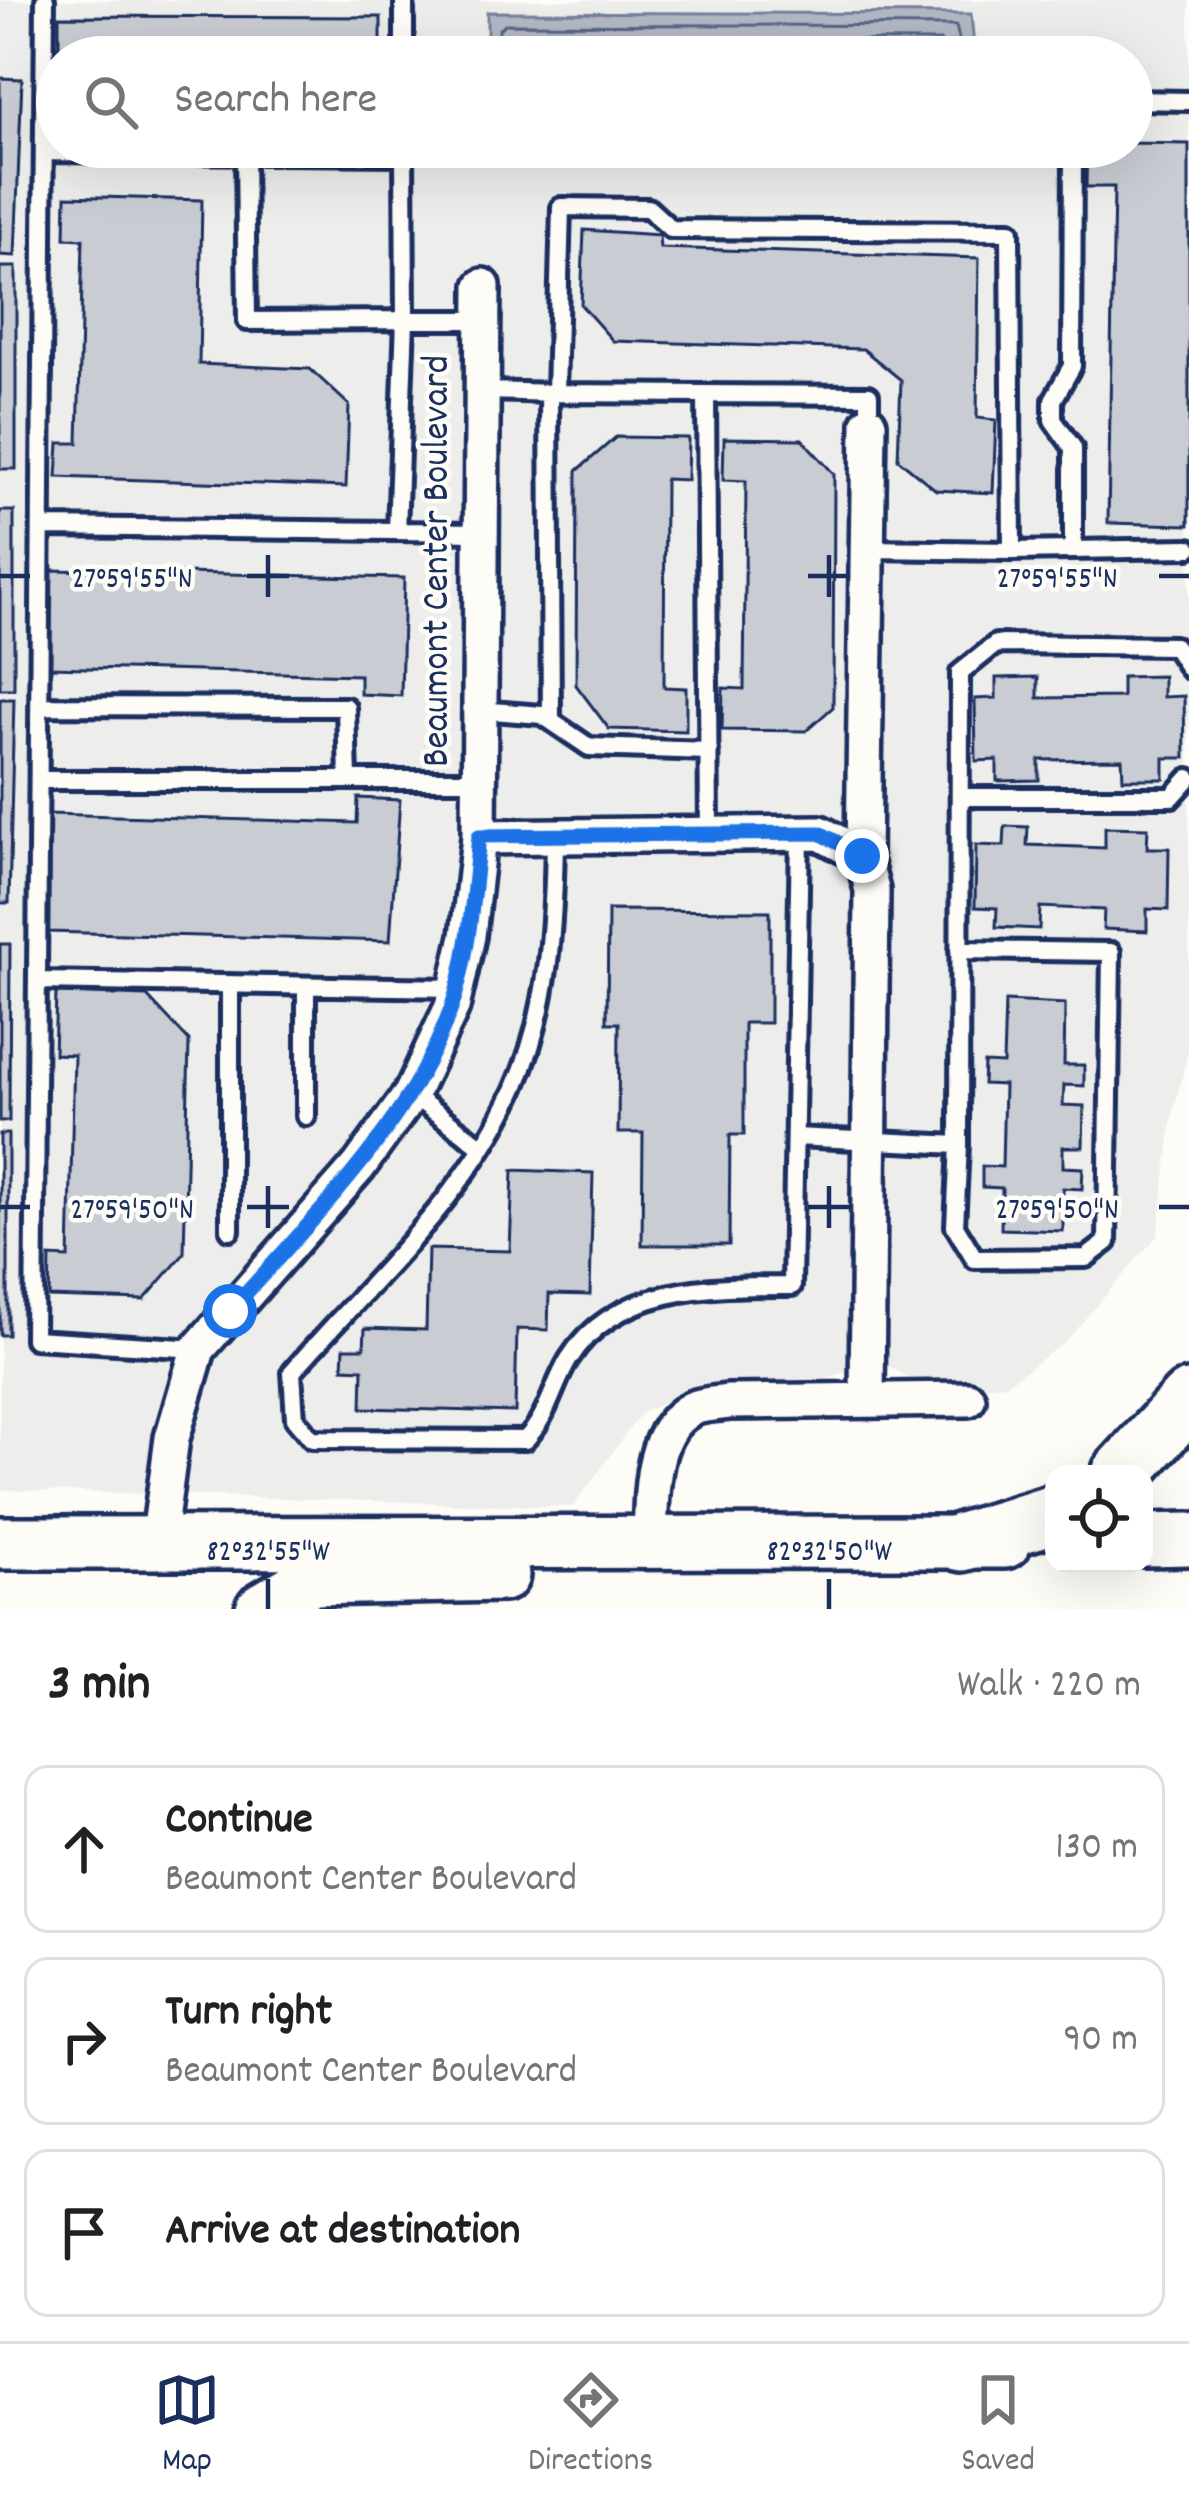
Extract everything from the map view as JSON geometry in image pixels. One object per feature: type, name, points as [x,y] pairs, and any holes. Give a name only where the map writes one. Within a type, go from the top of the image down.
[{"type":"highway","points":[[1128,1465],[1189,1400]]},
{"type":"highway","points":[[962,1542],[1045,1517]]},
{"type":"main road","points":[[262,1609],[312,1580],[624,1572],[650,1539]]},
{"type":"main road","points":[[1153,1540],[1189,1540]]},
{"type":"main road","points":[[0,1543],[1045,1541]]},
{"type":"street","name":"Beaumont Center Boulevard","points":[[158,1543],[172,1438],[197,1348],[359,1166],[411,1094],[456,988],[479,836],[483,303]]},
{"type":"street","points":[[867,1399],[872,890],[862,856],[869,424]]},
{"type":"street","points":[[479,836],[820,833],[862,856]]},
{"type":"street","points":[[650,1539],[654,1469],[671,1427],[692,1408],[728,1402],[968,1399]]},
{"type":"lane","points":[[45,0],[45,36]]},
{"type":"lane","points":[[404,0],[404,36]]},
{"type":"lane","points":[[1153,100],[1189,100]]},
{"type":"lane","points":[[44,168],[34,1340],[197,1348]]},
{"type":"lane","points":[[245,168],[247,321],[405,320],[483,303]]},
{"type":"lane","points":[[397,531],[405,320],[404,168]]},
{"type":"lane","points":[[1073,168],[1072,366],[1052,400],[1052,420],[1073,448],[1073,550]]},
{"type":"lane","points":[[551,719],[553,393],[560,207],[648,208],[670,229],[1010,231],[1012,551]]},
{"type":"lane","points":[[483,391],[869,395],[869,424]]},
{"type":"lane","points":[[706,394],[709,834]]},
{"type":"lane","points":[[41,526],[482,532]]},
{"type":"lane","points":[[867,549],[1189,548]]},
{"type":"lane","points":[[959,950],[1111,952],[1107,1242],[1086,1258],[975,1259],[955,1226],[960,674],[996,644],[1174,646],[1189,669]]},
{"type":"lane","points":[[40,706],[346,706],[348,780]]},
{"type":"lane","points":[[480,710],[551,719],[589,748],[709,751]]},
{"type":"lane","points":[[960,796],[1172,797],[1189,778]]},
{"type":"lane","points":[[39,780],[479,780]]},
{"type":"lane","points":[[555,836],[550,956],[534,1031],[514,1090],[460,1182],[292,1372],[295,1419],[313,1439],[525,1440],[543,1422],[572,1354],[608,1318],[663,1294],[717,1286],[792,1286],[800,833]]},
{"type":"lane","points":[[38,980],[456,988]]},
{"type":"lane","points":[[230,984],[230,1230]]},
{"type":"lane","points":[[306,986],[306,1116]]},
{"type":"lane","points":[[411,1094],[481,1146]]},
{"type":"lane","points":[[795,1137],[870,1144],[959,1144]]},
{"type":"shaded area","points":[[0,0],[1189,0],[1189,1047],[1173,1114],[1158,1235],[1065,1342],[1006,1384],[917,1383],[882,1362],[877,853],[883,408],[856,408],[849,831],[493,821],[498,271],[470,270],[465,836],[454,932],[438,1001],[400,1085],[349,1155],[187,1337],[150,1494],[0,1490]]},
{"type":"shaded area","points":[[817,849],[848,866],[858,892],[854,1370],[803,1384],[700,1387],[641,1413],[573,1507],[178,1495],[185,1441],[210,1357],[424,1101],[492,852]]},
{"type":"water","points":[[487,12],[971,14],[973,36],[487,36]]},
{"type":"building","points":[[59,16],[381,17],[381,36],[59,36]]},
{"type":"building","points":[[0,78],[22,79],[15,256],[0,255]]},
{"type":"building","points":[[1153,143],[1189,144],[1189,525],[1108,523],[1114,187],[1086,187],[1086,168],[1153,168]]},
{"type":"building","points":[[66,196],[202,200],[199,364],[310,369],[349,405],[346,487],[57,477],[59,443],[78,443],[83,239],[65,238]]},
{"type":"building","points":[[584,230],[659,235],[660,248],[979,258],[977,418],[996,420],[993,493],[936,490],[898,459],[901,380],[863,349],[613,341],[581,305]]},
{"type":"building","points":[[0,267],[16,267],[16,469],[0,469]]},
{"type":"building","points":[[616,437],[688,438],[687,480],[665,479],[664,687],[686,688],[686,731],[609,729],[576,685],[577,471]]},
{"type":"building","points":[[724,438],[802,439],[834,474],[833,707],[806,731],[722,730],[723,688],[744,689],[746,481],[723,480]]},
{"type":"building","points":[[0,511],[14,511],[14,689],[0,689]]},
{"type":"building","points":[[52,570],[404,578],[401,696],[360,694],[360,675],[49,667]]},
{"type":"building","points":[[1163,676],[1163,697],[1184,696],[1185,758],[1164,758],[1164,779],[1123,779],[1122,759],[1039,760],[1039,780],[997,781],[997,760],[976,761],[975,699],[996,698],[996,678],[1038,677],[1038,698],[1122,697],[1122,677]]},
{"type":"building","points":[[0,699],[14,699],[9,903],[0,903]]},
{"type":"building","points":[[358,798],[400,800],[390,941],[47,932],[49,814],[357,823]]},
{"type":"building","points":[[1005,826],[1028,827],[1027,845],[1105,848],[1105,827],[1148,828],[1147,848],[1169,848],[1168,910],[1147,909],[1147,931],[1103,929],[1104,910],[1040,907],[1039,929],[996,927],[997,908],[975,907],[976,845],[1004,846]]},
{"type":"building","points":[[608,910],[770,911],[770,1023],[744,1023],[744,1135],[730,1135],[729,1245],[642,1245],[643,1133],[618,1133],[619,1023],[607,1023]]},
{"type":"building","points":[[0,944],[10,944],[9,1121],[0,1121]]},
{"type":"building","points":[[56,993],[147,996],[189,1041],[184,1254],[144,1300],[49,1297],[50,1257],[69,1258],[74,1055],[54,1054]]},
{"type":"building","points":[[1005,1001],[1065,1004],[1064,1065],[1084,1065],[1084,1086],[1064,1085],[1063,1105],[1084,1106],[1083,1147],[1063,1147],[1063,1167],[1083,1168],[1082,1189],[1063,1188],[1063,1231],[1001,1229],[1002,1188],[982,1187],[982,1166],[1002,1167],[1004,1085],[983,1084],[984,1063],[1003,1064]]},
{"type":"building","points":[[0,1134],[8,1134],[8,1335],[0,1335]]},
{"type":"building","points":[[513,1170],[593,1173],[590,1295],[549,1294],[548,1330],[517,1329],[515,1412],[362,1408],[363,1369],[343,1368],[344,1348],[364,1348],[365,1328],[426,1330],[428,1249],[510,1251]]},
{"type":"route","points":[[230,1311],[359,1166],[411,1094],[452,1007],[468,936],[479,836],[820,833],[862,856]]}]
